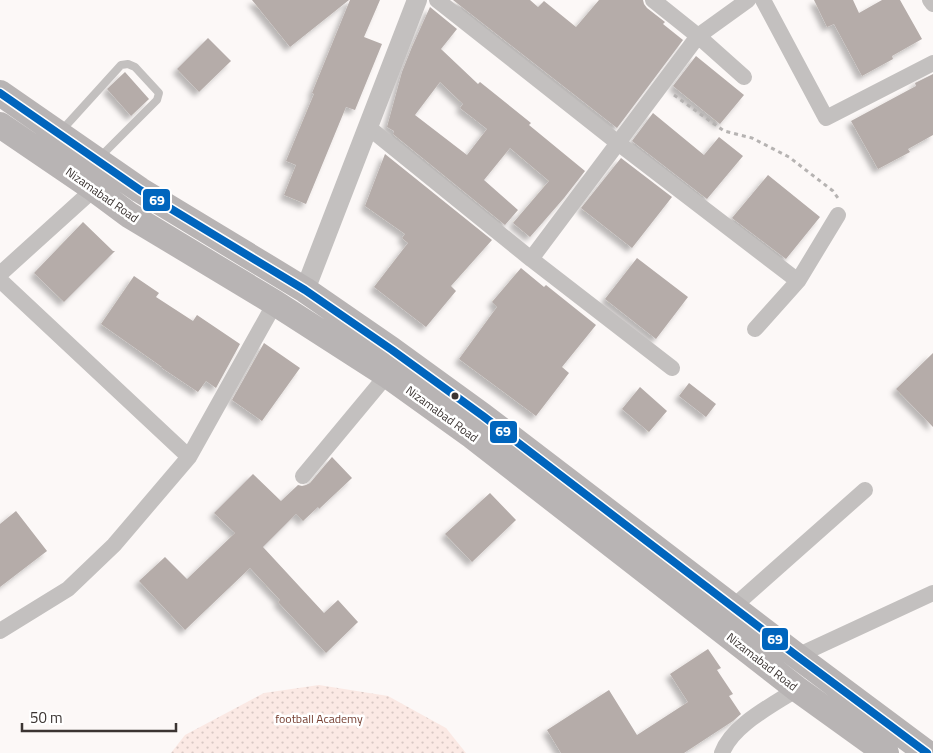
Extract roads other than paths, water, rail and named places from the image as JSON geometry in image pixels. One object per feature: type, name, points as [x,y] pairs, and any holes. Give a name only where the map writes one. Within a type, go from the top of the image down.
[{"type":"highway","name":"Nizamabad Road","points":[[0,93],[140,190],[305,290],[392,350],[484,416],[732,607],[927,753]]},
{"type":"highway","name":"Nizamabad Road","points":[[0,125],[129,215],[275,303],[387,375],[472,436],[797,689],[886,753]]},
{"type":"street","points":[[305,290],[417,0]]},
{"type":"street","points":[[437,0],[618,143],[798,281]]},
{"type":"street","points":[[653,0],[698,36],[744,77]]},
{"type":"street","points":[[531,259],[698,36],[748,0]]},
{"type":"street","points":[[763,0],[826,118],[933,63]]},
{"type":"street","points":[[930,0],[933,4]]},
{"type":"street","points":[[368,127],[531,259],[672,368]]},
{"type":"street","points":[[0,274],[94,189]]},
{"type":"street","points":[[755,330],[798,281],[838,215]]},
{"type":"street","points":[[0,280],[189,457]]},
{"type":"street","points":[[0,631],[68,589],[114,545],[189,457],[275,303]]},
{"type":"street","points":[[303,476],[387,375]]},
{"type":"street","points":[[732,607],[865,490]]},
{"type":"street","points":[[797,656],[933,593]]},
{"type":"street","points":[[722,753],[732,736],[748,721],[797,689]]},
{"type":"lane","points":[[59,133],[121,65],[128,64],[135,67],[159,93],[157,100],[97,160]]},
{"type":"park label","name":"football Academy","points":[[319,719]]}]
